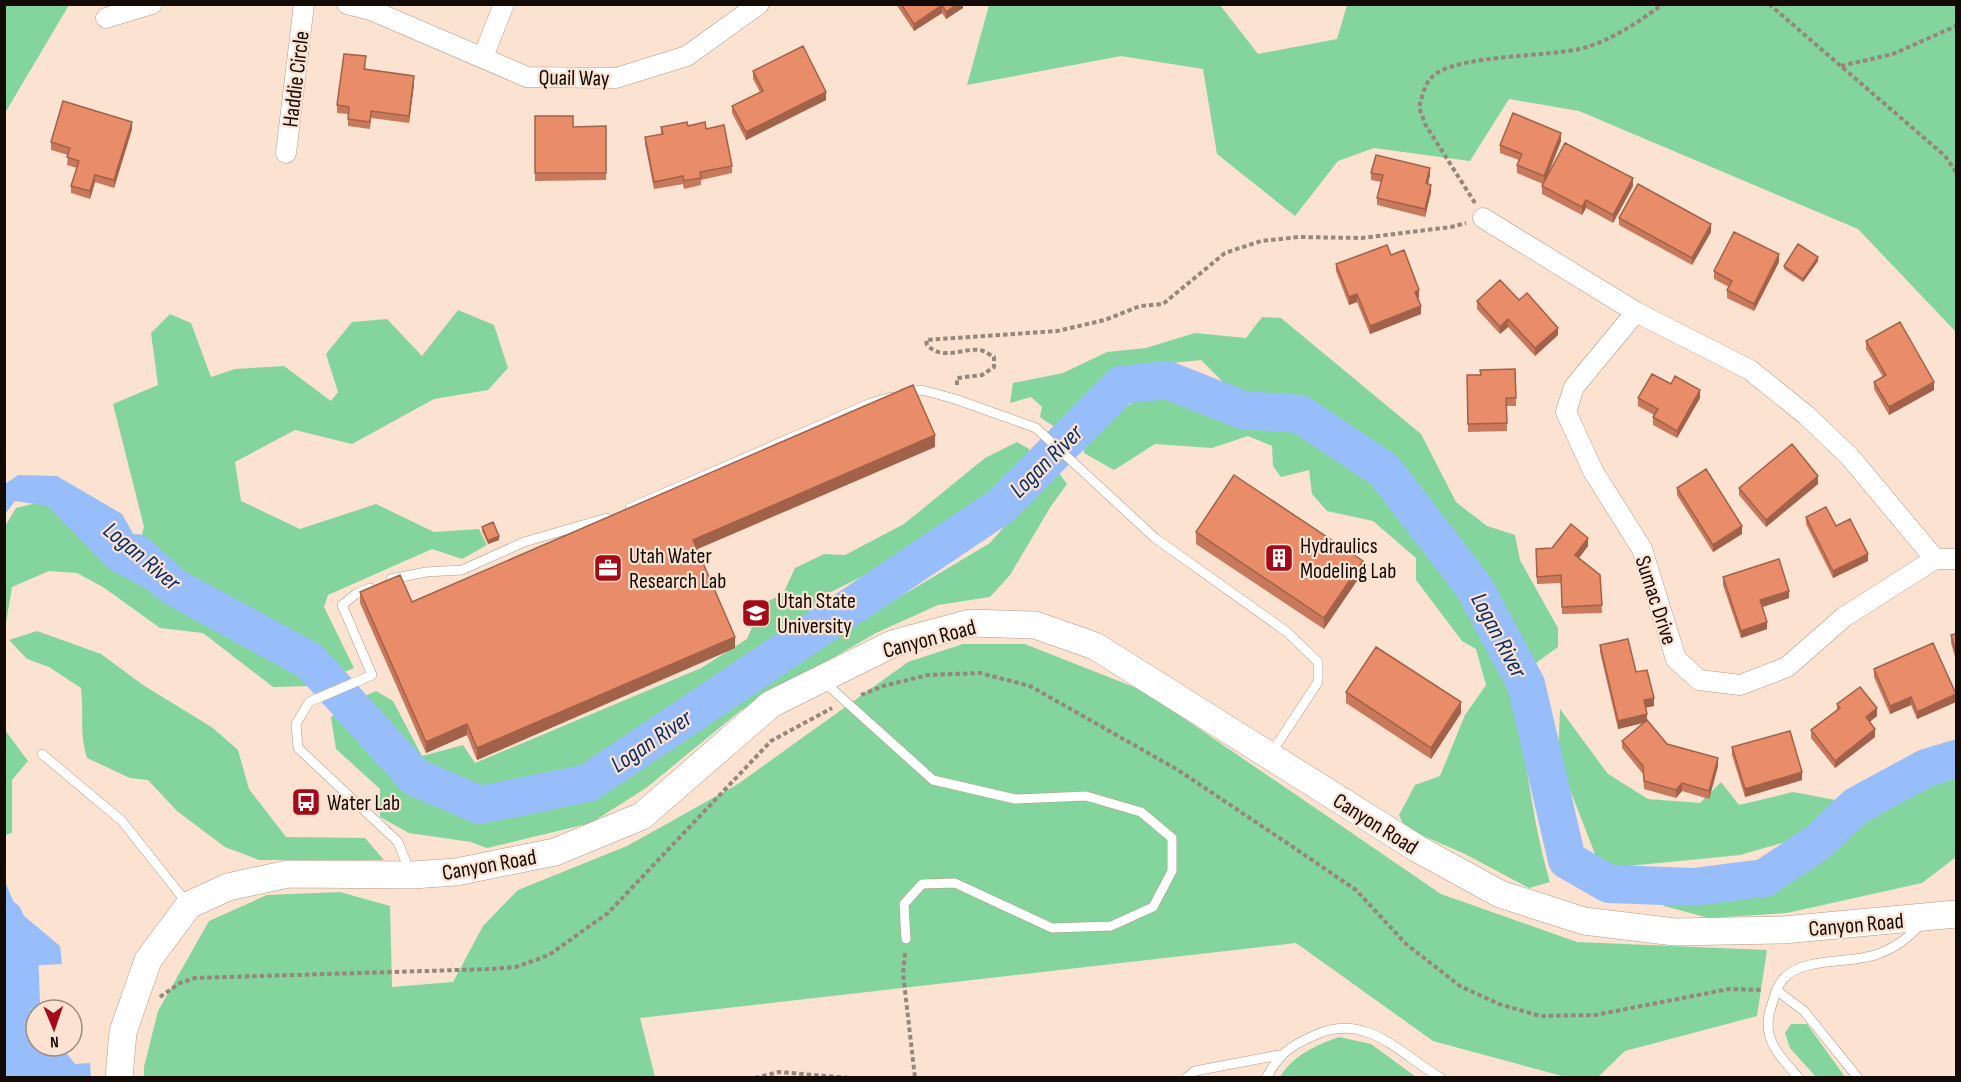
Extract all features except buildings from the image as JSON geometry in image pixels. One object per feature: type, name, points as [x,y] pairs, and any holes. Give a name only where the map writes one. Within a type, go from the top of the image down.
[{"type":"street","points":[[106,18],[152,4]]},
{"type":"street","name":"Haddie Circle","points":[[286,153],[304,4]]},
{"type":"street","name":"Quail Way","points":[[347,4],[371,10],[527,76],[616,78],[687,56],[759,4]]},
{"type":"street","points":[[483,57],[504,4]]},
{"type":"street","points":[[1483,218],[1636,312],[1750,370],[1806,416],[1850,457],[1935,559],[1956,559]]},
{"type":"street","name":"Sumac Drive","points":[[1636,312],[1574,387],[1566,412],[1593,471],[1642,549],[1676,658],[1699,680],[1740,685],[1787,667],[1844,617],[1935,559]]},
{"type":"street","name":"Canyon Road","points":[[119,1077],[123,1032],[148,960],[189,905],[228,887],[288,874],[412,875],[456,872],[555,852],[642,816],[771,704],[892,644],[970,623],[1035,625],[1095,646],[1418,849],[1500,894],[1584,921],[1675,933],[1783,930],[1956,914]]},
{"type":"lane","points":[[385,582],[426,572],[462,570],[524,542],[597,522],[871,403],[922,390],[955,399],[1036,428],[1155,538],[1287,632],[1318,662],[1318,682],[1268,756]]},
{"type":"lane","points":[[375,586],[356,594],[342,605],[372,675],[309,702],[296,724],[298,748],[398,842],[412,875]]},
{"type":"lane","points":[[821,679],[933,780],[1015,799],[1086,796],[1141,812],[1172,838],[1172,871],[1153,907],[1111,926],[1052,928],[955,883],[922,884],[904,904],[906,939]]},
{"type":"lane","points":[[42,754],[122,821],[189,905]]},
{"type":"lane","points":[[1799,1077],[1775,1052],[1768,1037],[1768,1020],[1776,990],[1785,976],[1804,967],[1876,955],[1903,942],[1927,918]]},
{"type":"lane","points":[[1776,990],[1804,1011],[1858,1077]]},
{"type":"lane","points":[[1186,1077],[1195,1071],[1279,1055],[1322,1031],[1340,1027],[1359,1028],[1374,1033],[1441,1077]]},
{"type":"lane","points":[[1266,1077],[1279,1055]]},
{"type":"path","points":[[955,399],[957,378],[982,375],[994,367],[994,357],[981,350],[950,354],[933,351],[927,345],[926,340],[1057,331],[1105,320],[1140,306],[1163,304],[1225,253],[1261,241],[1299,237],[1362,238],[1451,227],[1483,218],[1425,124],[1419,107],[1431,77],[1443,70],[1472,62],[1586,47],[1631,27],[1663,4]]},
{"type":"path","points":[[1769,4],[1945,156],[1956,172]]},
{"type":"path","points":[[1840,66],[1893,54],[1956,26]]},
{"type":"path","points":[[906,939],[903,973],[915,1077]]},
{"type":"path","points":[[755,1077],[779,1072],[849,1077]]},
{"type":"green space","points":[[4,5],[69,5],[5,113]]},
{"type":"green space","points":[[989,5],[1220,5],[1258,54],[1337,39],[1347,5],[1956,5],[1956,332],[1858,229],[1579,111],[1509,99],[1470,161],[1374,148],[1338,161],[1295,216],[1217,154],[1203,69],[1121,56],[967,85]]},
{"type":"green space","points":[[458,310],[494,325],[508,368],[488,390],[434,399],[352,444],[295,430],[235,462],[241,501],[300,529],[376,504],[434,532],[479,529],[487,545],[462,559],[432,549],[328,595],[324,607],[354,668],[310,686],[273,687],[203,633],[160,628],[103,587],[77,573],[49,571],[12,587],[5,629],[5,526],[16,508],[49,500],[134,565],[144,527],[113,404],[158,385],[151,333],[170,314],[191,323],[211,377],[235,369],[284,366],[331,401],[338,392],[326,354],[352,322],[387,319],[422,356]]},
{"type":"green space","points":[[1262,317],[1281,318],[1421,434],[1456,502],[1487,526],[1515,535],[1520,560],[1558,628],[1558,647],[1536,663],[1502,624],[1515,688],[1529,786],[1550,882],[1529,888],[1465,854],[1405,828],[1399,815],[1415,785],[1440,776],[1465,715],[1486,685],[1476,649],[1462,641],[1416,580],[1416,558],[1373,521],[1327,511],[1312,494],[1309,470],[1281,477],[1273,466],[1272,446],[1248,436],[1212,448],[1155,444],[1114,470],[1084,453],[1083,442],[1102,424],[1125,407],[1151,395],[1164,392],[1185,392],[1264,422],[1277,419],[1274,401],[1225,384],[1201,360],[1131,367],[1092,390],[1056,428],[1040,417],[1042,407],[1031,397],[1010,403],[1013,383],[1063,373],[1107,352],[1146,348],[1195,333],[1246,338]]},
{"type":"green space","points":[[1017,442],[1029,449],[1031,464],[1003,498],[937,539],[821,597],[791,638],[697,695],[667,724],[678,734],[719,709],[803,646],[908,592],[990,543],[1046,479],[1059,473],[1067,484],[1051,506],[1010,575],[990,597],[938,605],[876,633],[740,711],[646,788],[591,823],[487,848],[471,842],[409,833],[380,817],[380,789],[336,749],[331,717],[354,701],[376,691],[393,701],[422,756],[463,745],[475,763],[701,668],[747,639],[762,604],[783,594],[795,568],[824,554],[845,555],[904,524],[985,458]]},
{"type":"green space","points":[[37,631],[101,654],[143,685],[213,728],[238,750],[249,789],[286,837],[365,838],[384,860],[259,860],[225,847],[177,811],[148,780],[130,778],[87,758],[82,731],[81,688],[49,667],[27,659],[9,640]]},
{"type":"green space","points":[[963,644],[1025,644],[1144,691],[1441,894],[1577,942],[1767,950],[1757,1016],[1625,1051],[1598,1077],[1566,1077],[1433,1041],[1296,943],[640,1018],[655,1077],[144,1078],[144,1067],[158,1011],[209,921],[267,895],[340,892],[390,906],[392,987],[453,982],[483,926],[518,890],[627,846],[738,784],[908,662]]},
{"type":"green space","points":[[1560,709],[1608,774],[1648,799],[1700,803],[1721,782],[1739,805],[1793,792],[1846,802],[1851,822],[1905,792],[1956,774],[1956,857],[1922,883],[1787,913],[1709,918],[1664,906],[1661,897],[1671,891],[1709,891],[1787,881],[1797,848],[1792,840],[1740,855],[1608,868],[1597,859],[1558,759]]},
{"type":"green space","points":[[5,730],[28,761],[12,780],[12,833],[5,835]]},
{"type":"green space","points":[[1791,1024],[1807,1024],[1845,1077],[1816,1077],[1790,1048],[1785,1033]]},
{"type":"green space","points":[[1339,1037],[1371,1044],[1416,1077],[1280,1077],[1291,1063],[1305,1052]]},
{"type":"water","points":[[18,475],[57,476],[122,514],[139,544],[198,617],[108,568],[48,506],[15,501],[5,514],[5,484]]},
{"type":"water","points":[[4,879],[17,910],[60,946],[62,964],[5,967]]},
{"type":"water","points":[[24,1029],[24,1058],[70,1058],[75,1064],[90,1063],[91,1077],[5,1077],[5,1030]]},
{"type":"waterway","name":"Logan River","points":[[136,553],[174,587],[310,661],[415,777],[480,805],[588,783],[1001,506],[1121,385],[1167,380],[1243,410],[1300,414],[1384,470],[1474,587],[1526,684],[1567,860],[1609,884],[1693,887],[1764,878],[1817,843],[1856,806],[1926,768],[1956,759]]},
{"type":"waterway","name":"Logan River","points":[[4,918],[19,951],[22,1029],[14,1078]]},
{"type":"place","name":"Hydraulics Modeling Lab","points":[[1279,558]]},
{"type":"place","name":"Utah Water Research Lab","points":[[608,568]]},
{"type":"place","name":"Utah State University","points":[[756,613]]},
{"type":"place","name":"Water Lab","points":[[306,802]]}]
